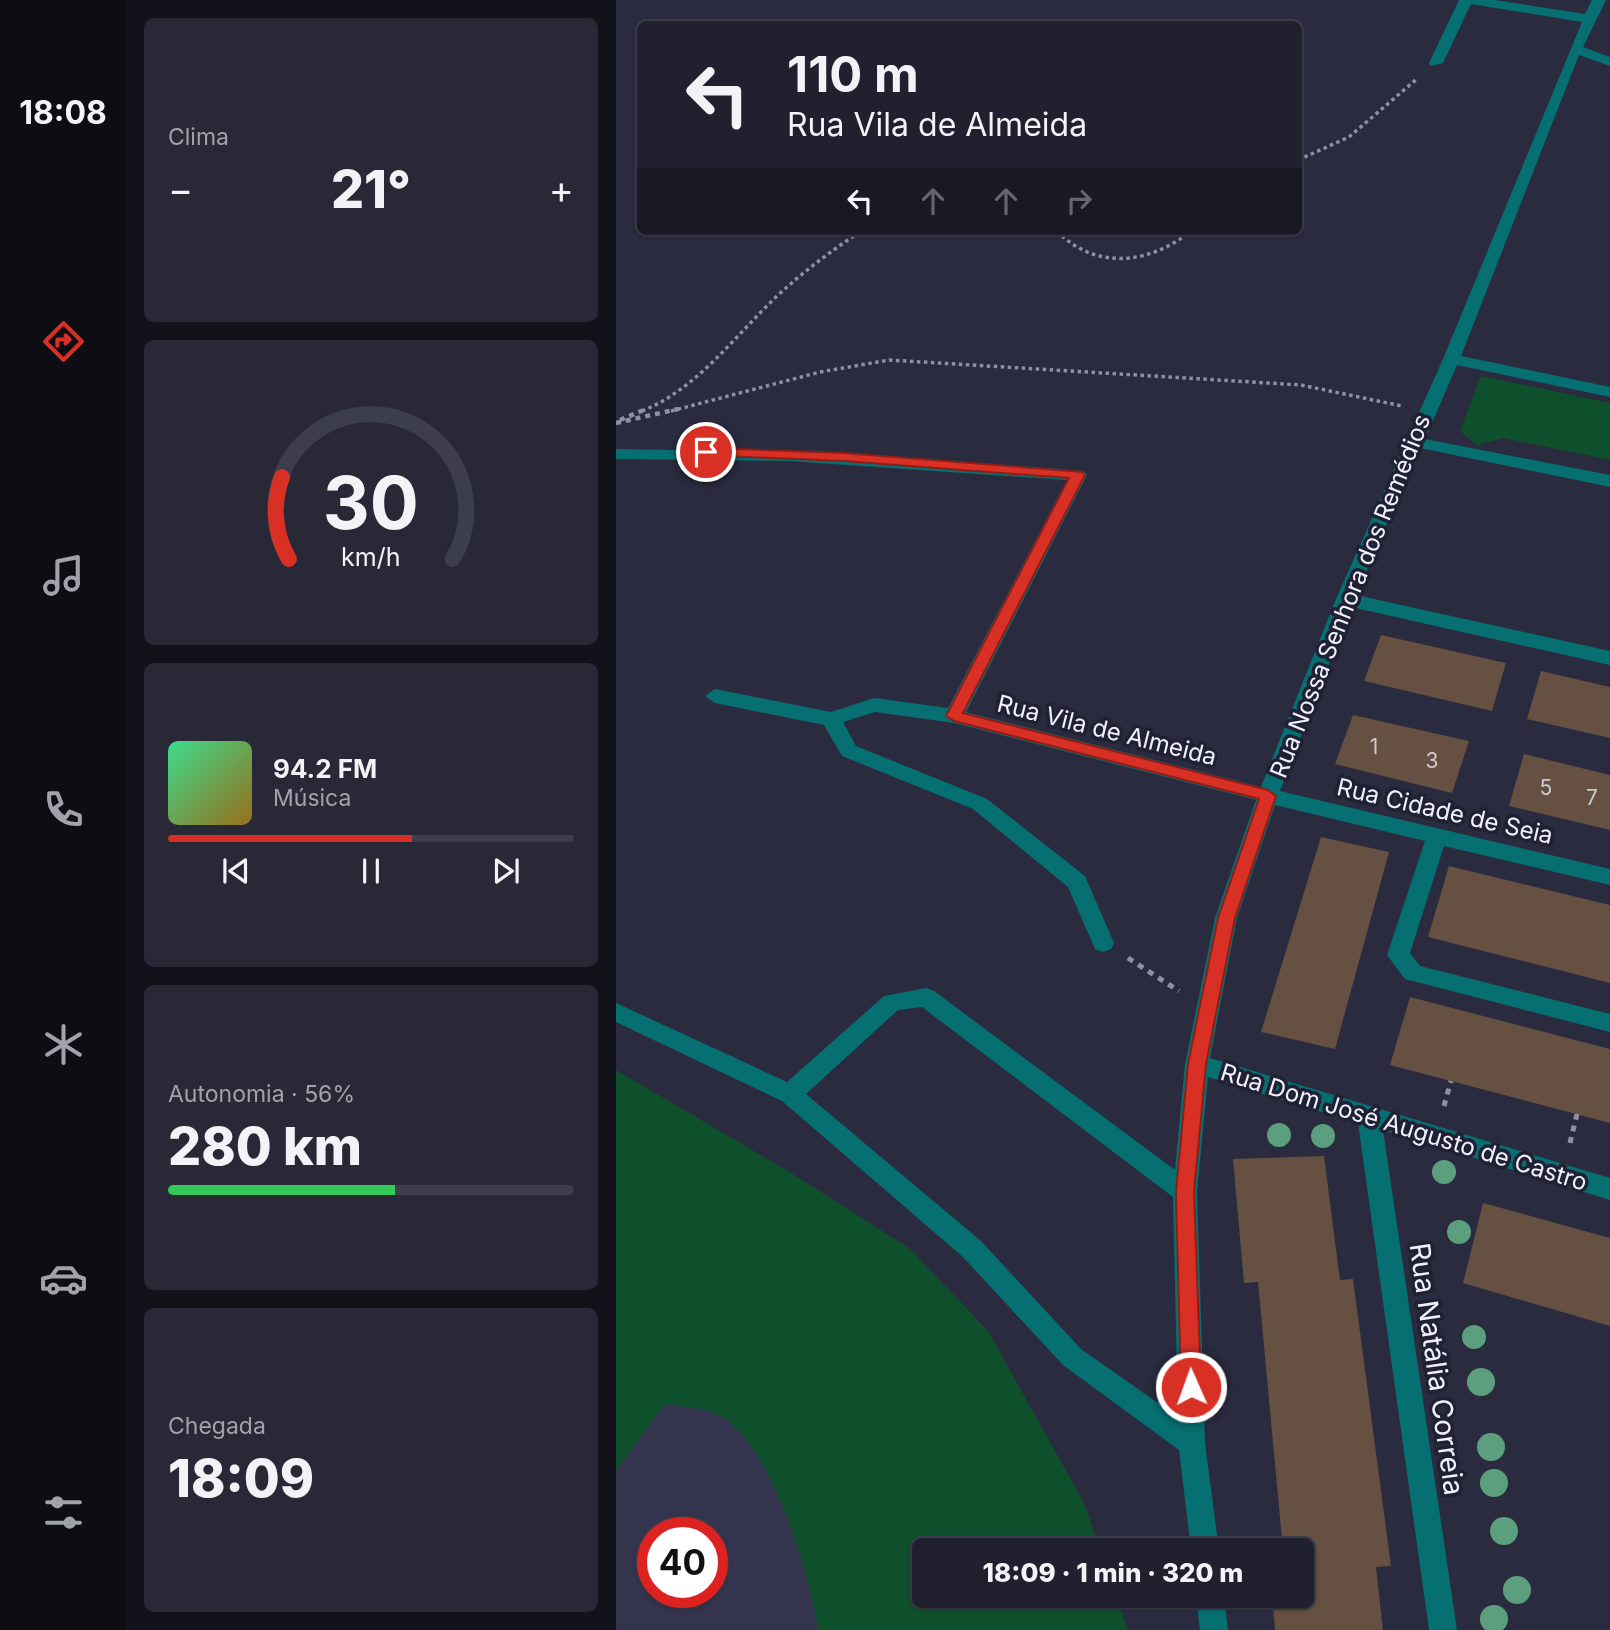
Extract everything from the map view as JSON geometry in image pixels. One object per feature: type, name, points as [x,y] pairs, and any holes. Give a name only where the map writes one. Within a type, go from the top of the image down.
[{"type":"street","points":[[1436,63],[1468,0],[1599,11]]},
{"type":"street","name":"Rua Nossa Senhora dos Remédios","points":[[1204,1538],[1192,1443],[1185,1192],[1197,1064],[1226,918],[1268,796],[1345,599],[1451,359],[1575,49],[1599,11]]},
{"type":"street","points":[[1575,49],[1610,62]]},
{"type":"street","points":[[1451,359],[1610,392]]},
{"type":"street","points":[[1415,442],[1610,481]]},
{"type":"street","name":"Rua Vila de Almeida","points":[[616,454],[706,452],[844,457],[1078,475],[954,716],[1268,796]]},
{"type":"street","points":[[1345,599],[1610,658]]},
{"type":"street","points":[[715,696],[831,719],[874,705],[954,716]]},
{"type":"street","points":[[831,719],[849,751],[980,804],[1077,881],[1103,943]]},
{"type":"street","name":"Rua Cidade de Seia","points":[[1268,796],[1610,877]]},
{"type":"street","points":[[1437,836],[1398,955],[1413,973],[1610,1023]]},
{"type":"street","points":[[790,1094],[892,1002],[926,997],[1185,1192]]},
{"type":"street","points":[[616,1012],[790,1094],[972,1249],[1072,1357],[1192,1443]]},
{"type":"street","name":"Rua Dom José Augusto de Castro","points":[[1197,1064],[1610,1189]]},
{"type":"street","name":"Rua Natália Correia","points":[[1369,1118],[1443,1630]]},
{"type":"street","points":[[1211,1608],[1214,1630]]},
{"type":"path","points":[[1302,158],[1349,137],[1436,63]]},
{"type":"path","points":[[616,422],[657,405],[716,360],[775,298],[799,280],[823,256],[855,235]]},
{"type":"path","points":[[1062,235],[1080,251],[1113,260],[1154,256],[1185,235]]},
{"type":"path","points":[[616,422],[658,415],[837,366],[889,360],[1301,385],[1426,411]]},
{"type":"path","points":[[1103,943],[1207,1009]]},
{"type":"path","points":[[1444,1106],[1451,1081]]},
{"type":"path","points":[[1570,1143],[1577,1114]]},
{"type":"shaded area","points":[[616,1070],[788,1171],[909,1248],[988,1331],[1084,1503],[1096,1538],[912,1538],[912,1608],[1120,1608],[1128,1630],[616,1630]]},
{"type":"green space","points":[[1481,376],[1610,403],[1610,460],[1503,438],[1477,445],[1460,431]]},
{"type":"green space","points":[[616,1070],[788,1171],[909,1248],[988,1331],[1084,1503],[1096,1538],[912,1538],[912,1608],[1120,1608],[1128,1630],[818,1630],[807,1578],[786,1514],[757,1456],[741,1433],[723,1417],[703,1410],[665,1404],[616,1471]]},
{"type":"building","points":[[1381,635],[1506,663],[1492,711],[1364,681]]},
{"type":"building","points":[[1541,671],[1610,687],[1610,738],[1527,719]]},
{"type":"building","points":[[1353,715],[1469,741],[1452,793],[1335,764]]},
{"type":"building","points":[[1524,754],[1610,775],[1610,830],[1509,806]]},
{"type":"building","points":[[1321,837],[1389,852],[1335,1049],[1261,1032]]},
{"type":"building","points":[[1449,866],[1610,905],[1610,983],[1428,937]]},
{"type":"building","points":[[1410,997],[1610,1049],[1610,1123],[1390,1065]]},
{"type":"building","points":[[1324,1156],[1340,1280],[1353,1279],[1391,1566],[1376,1567],[1383,1630],[1275,1630],[1273,1608],[1314,1608],[1314,1538],[1282,1538],[1258,1282],[1244,1283],[1233,1159]]},
{"type":"building","points":[[1483,1203],[1610,1238],[1610,1326],[1463,1283]]},
{"type":"route","points":[[706,452],[844,457],[1078,475],[954,716],[1268,796],[1226,918],[1197,1064],[1185,1192],[1191,1387]]}]
